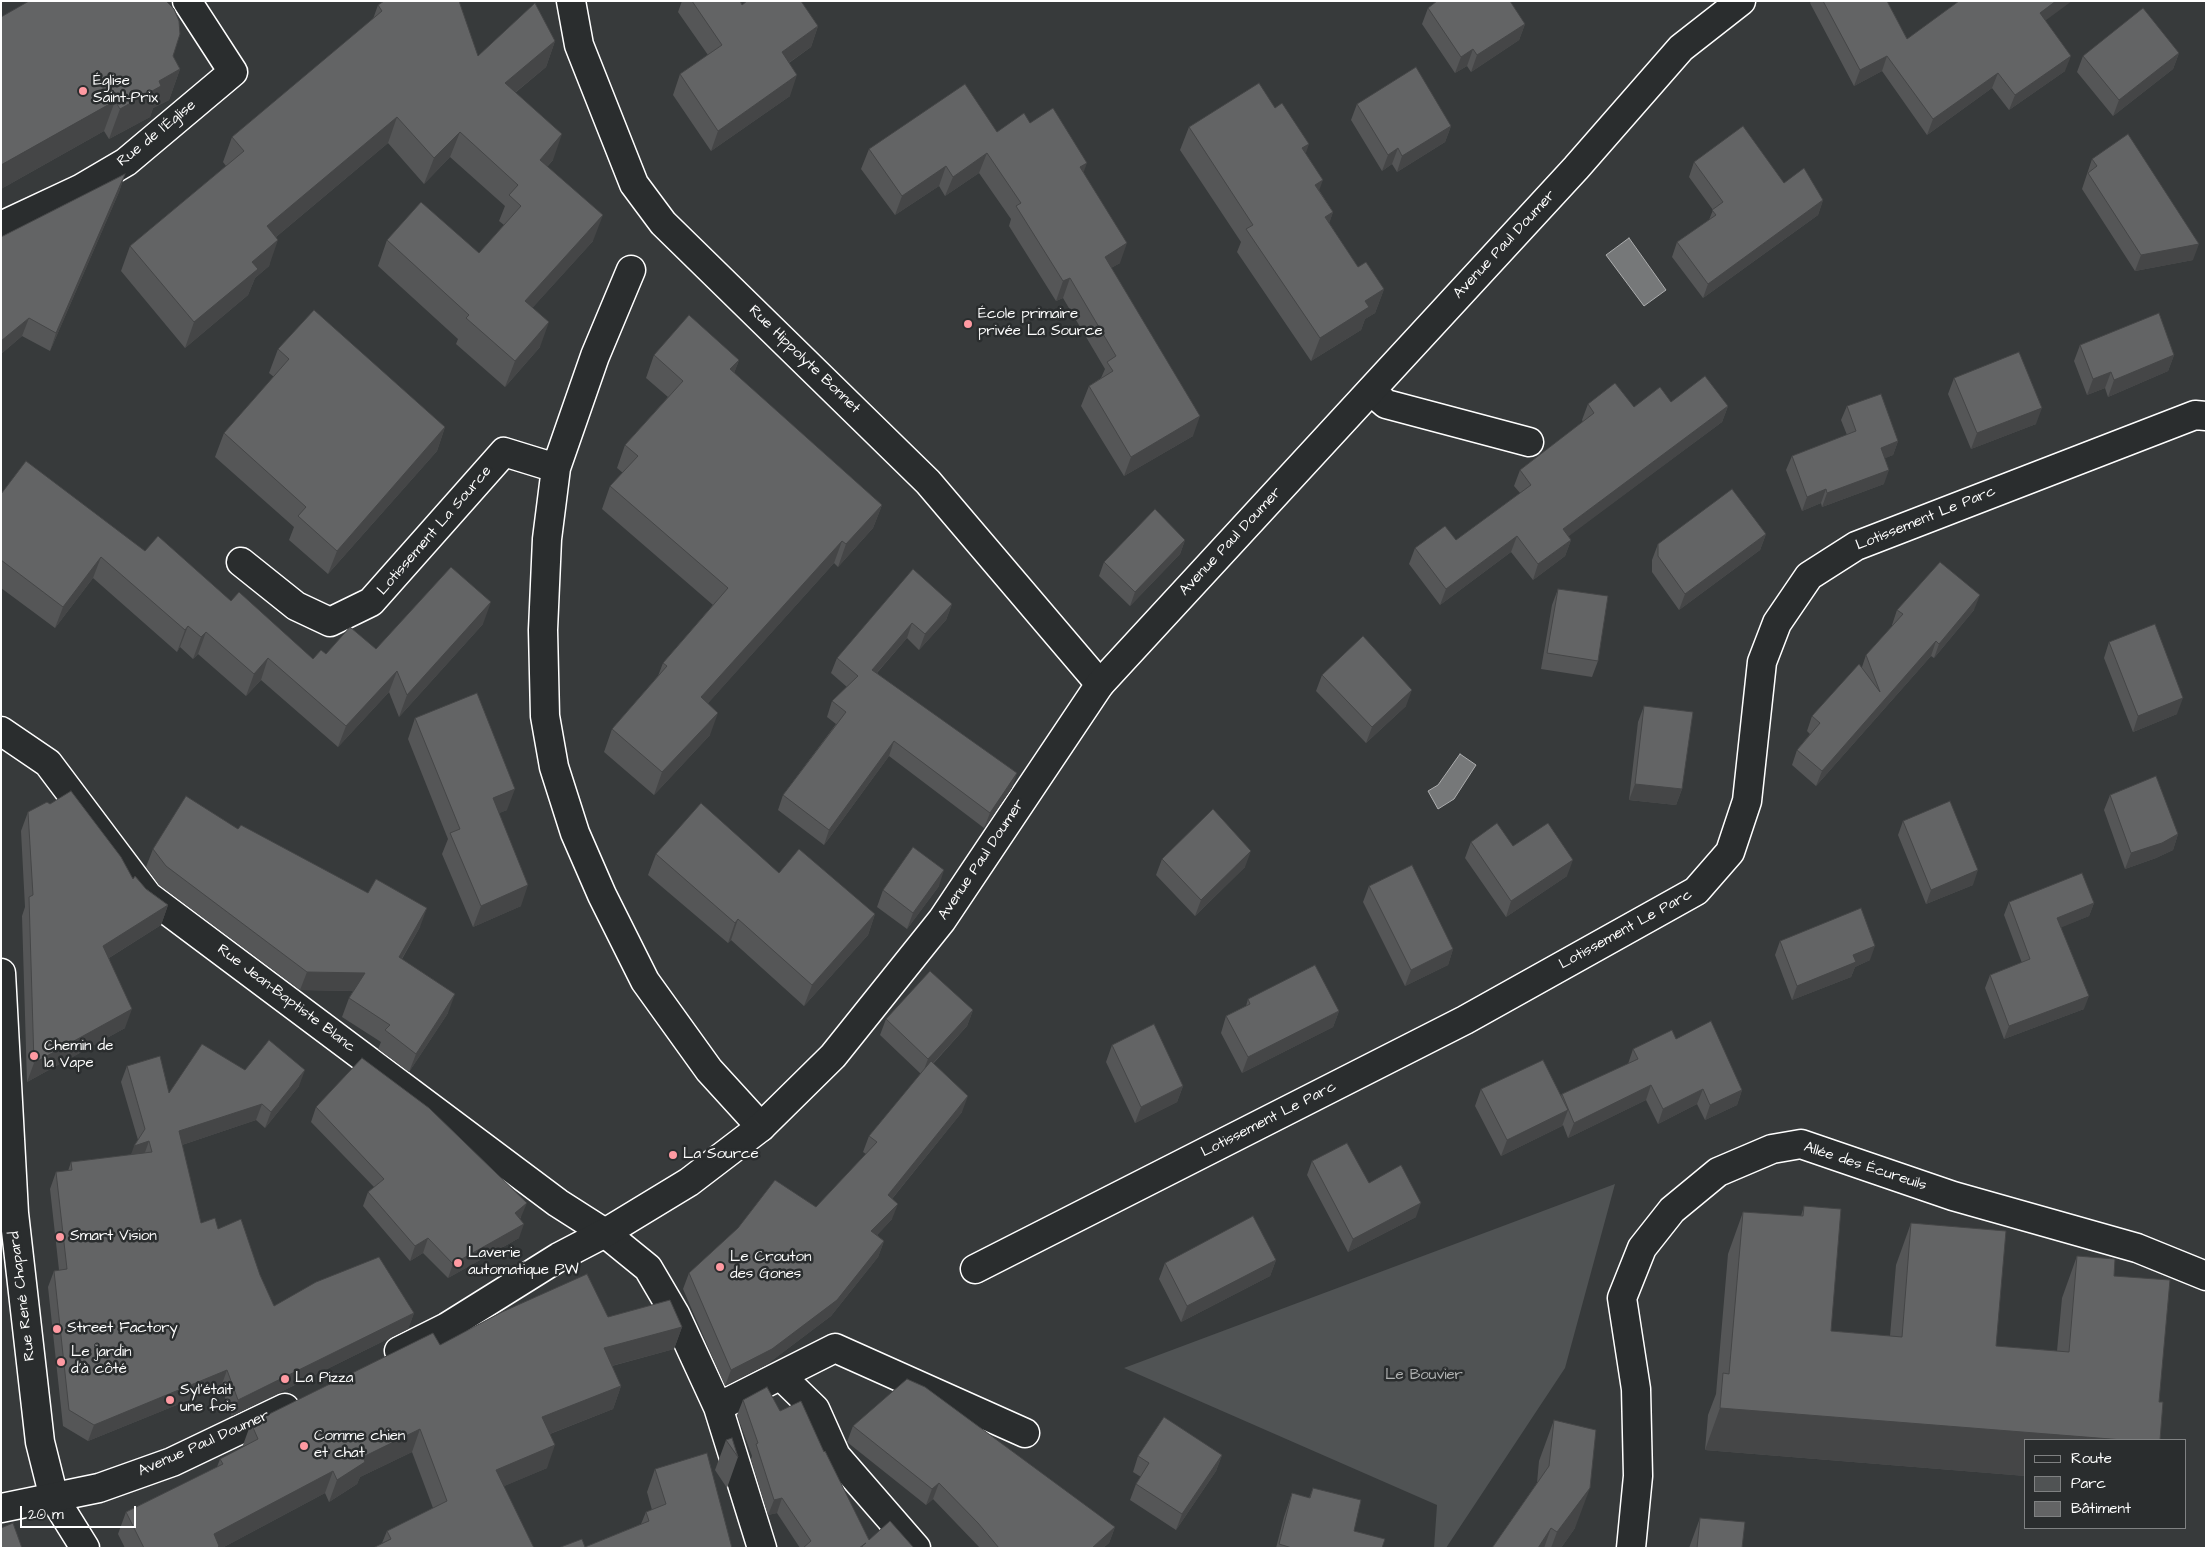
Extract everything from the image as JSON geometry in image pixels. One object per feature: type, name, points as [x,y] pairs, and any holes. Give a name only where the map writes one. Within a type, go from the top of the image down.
[{"type":"street","name":"Rue de l'Église","points":[[1,226],[80,189],[126,162],[233,72],[188,1]]},
{"type":"street","name":"Rue Hippolyte Bonnet","points":[[572,1],[579,45],[634,184],[663,223],[928,482],[1100,684]]},
{"type":"street","name":"Avenue Paul Doumer","points":[[380,1361],[448,1326],[559,1257],[605,1233],[689,1182],[761,1126],[833,1056],[942,920],[1100,684],[1576,168],[1681,48],[1742,1]]},
{"type":"street","points":[[631,270],[595,356],[556,468],[547,539],[543,630],[545,716],[554,767],[576,833],[602,895],[645,981],[709,1070],[761,1126]]},
{"type":"street","points":[[1371,390],[1386,404],[1529,442]]},
{"type":"street","name":"Lotissement Le Parc","points":[[975,1269],[1465,1020],[1696,891],[1730,852],[1747,801],[1762,662],[1777,623],[1809,576],[1856,546],[2196,415],[2206,416]]},
{"type":"street","name":"Lotissement La Source","points":[[241,562],[296,606],[330,622],[371,602],[504,452],[556,468]]},
{"type":"street","name":"Rue Jean-Baptiste Blanc","points":[[1,731],[48,763],[148,896],[558,1203],[605,1233],[648,1268],[675,1314],[718,1407],[762,1548]]},
{"type":"street","name":"Rue René Chapard","points":[[1,973],[5,1118],[40,1442],[54,1498],[84,1548]]},
{"type":"street","name":"Allée des Écureuils","points":[[1631,1548],[1638,1476],[1636,1389],[1622,1298],[1642,1248],[1672,1210],[1718,1172],[1772,1149],[1801,1144],[1954,1196],[2137,1248],[2206,1276]]},
{"type":"street","points":[[718,1407],[835,1348],[1025,1433]]},
{"type":"street","points":[[781,1376],[815,1409],[836,1456],[916,1548]]},
{"type":"street","name":"Avenue Paul Doumer","points":[[1,1508],[99,1488],[172,1462],[303,1399]]},
{"type":"green space","name":"Le Bouvier","points":[[1615,1184],[1565,1368],[1446,1548],[1434,1548],[1437,1505],[1124,1368]]},
{"type":"shaded area","points":[[1629,238],[1666,290],[1644,306],[1606,255]]},
{"type":"shaded area","points":[[1460,754],[1476,765],[1454,799],[1438,809],[1428,791],[1438,785]]},
{"type":"building","name":"Église Saint-Prix","points":[[29,1],[166,1],[174,9],[179,21],[180,34],[173,56],[180,69],[159,81],[161,86],[120,109],[115,101],[1,165],[1,17]]},
{"type":"building","points":[[384,1],[459,1],[478,56],[535,3],[555,41],[505,83],[562,134],[540,160],[603,215],[525,301],[549,322],[515,361],[466,318],[469,315],[387,240],[421,202],[479,253],[521,206],[509,195],[518,185],[460,132],[434,158],[397,117],[267,226],[278,240],[252,262],[258,269],[194,322],[130,246],[244,151],[232,137],[382,11],[378,5]]},
{"type":"building","points":[[692,1],[740,1],[742,5],[747,1],[801,1],[818,26],[782,52],[797,75],[718,131],[680,74],[722,45]]},
{"type":"building","points":[[1437,1],[1510,1],[1525,24],[1477,55],[1473,49],[1461,57],[1428,8]]},
{"type":"building","points":[[1823,1],[1887,1],[1907,39],[1959,1],[2056,1],[2040,13],[2071,56],[2015,95],[1998,73],[1933,119],[1887,56],[1860,70]]},
{"type":"building","points":[[2143,8],[2179,53],[2119,100],[2083,56]]},
{"type":"building","points":[[1416,67],[1451,126],[1402,156],[1398,148],[1388,155],[1357,104]]},
{"type":"building","points":[[1259,83],[1275,108],[1282,103],[1309,144],[1302,148],[1323,180],[1315,185],[1333,212],[1325,217],[1358,267],[1366,262],[1384,289],[1365,301],[1369,307],[1320,338],[1246,229],[1253,225],[1189,127]]},
{"type":"building","points":[[965,84],[997,132],[1024,113],[1030,123],[1053,108],[1087,163],[1080,167],[1127,243],[1105,257],[1200,416],[1131,457],[1089,386],[1113,371],[1107,362],[1116,356],[1070,278],[1063,281],[1016,206],[1021,203],[987,153],[953,177],[946,166],[902,196],[869,149]]},
{"type":"building","points":[[1743,126],[1784,183],[1804,168],[1823,200],[1708,284],[1677,242],[1716,215],[1712,210],[1723,202],[1694,162]]},
{"type":"building","points":[[2128,134],[2199,244],[2141,255],[2088,173],[2097,166],[2092,159]]},
{"type":"building","points":[[125,174],[56,333],[29,318],[1,341],[1,237]]},
{"type":"building","points":[[314,310],[445,427],[337,551],[298,516],[306,507],[224,433],[289,359],[278,349]]},
{"type":"building","points":[[2159,313],[2174,355],[2114,380],[2111,372],[2093,379],[2080,345]]},
{"type":"building","points":[[689,315],[739,360],[730,369],[882,505],[846,544],[842,541],[701,697],[718,713],[662,772],[612,729],[667,666],[663,663],[728,588],[610,486],[638,456],[625,445],[683,381],[654,355]]},
{"type":"building","points":[[2019,352],[2042,408],[1977,433],[1954,378]]},
{"type":"building","points":[[1705,376],[1728,406],[1563,529],[1571,540],[1538,564],[1517,536],[1446,589],[1415,548],[1445,526],[1456,540],[1531,485],[1520,470],[1594,413],[1588,404],[1615,383],[1634,407],[1660,387],[1671,402]]},
{"type":"building","points":[[1881,394],[1898,441],[1881,448],[1889,470],[1827,493],[1826,489],[1807,497],[1792,456],[1856,431],[1847,406]]},
{"type":"building","points":[[26,461],[145,551],[158,536],[231,601],[239,592],[313,659],[321,650],[326,654],[350,627],[376,649],[451,567],[491,602],[407,695],[397,671],[346,726],[268,658],[254,674],[206,632],[201,637],[188,626],[185,630],[101,557],[63,607],[1,560],[1,494]]},
{"type":"building","points":[[1732,489],[1766,534],[1685,594],[1658,556],[1658,544]]},
{"type":"building","points":[[1155,509],[1185,540],[1135,592],[1104,562]]},
{"type":"building","points":[[1940,562],[1980,595],[1939,644],[1936,641],[1822,771],[1797,750],[1820,723],[1812,716],[1859,664],[1880,692],[1866,655],[1903,614],[1897,610]]},
{"type":"building","points":[[913,569],[952,604],[925,634],[912,623],[872,670],[1017,773],[990,813],[894,741],[829,830],[783,795],[846,712],[832,701],[858,676],[837,658]]},
{"type":"building","points":[[1558,589],[1608,596],[1598,661],[1547,653]]},
{"type":"building","points":[[2155,624],[2183,698],[2138,716],[2109,642]]},
{"type":"building","points":[[1363,636],[1412,690],[1372,727],[1322,675]]},
{"type":"building","points":[[477,693],[515,789],[493,798],[528,885],[481,906],[450,833],[460,829],[415,718]]},
{"type":"building","points":[[1644,706],[1693,712],[1682,789],[1635,784]]},
{"type":"building","points":[[2156,776],[2178,834],[2162,843],[2131,853],[2110,795]]},
{"type":"building","points":[[71,791],[121,857],[133,879],[135,876],[146,889],[168,905],[103,946],[132,1009],[34,1063],[29,897],[33,895],[28,812],[47,802],[50,804]]},
{"type":"building","points":[[186,796],[238,829],[241,825],[368,893],[376,879],[427,908],[399,957],[455,994],[416,1054],[385,1030],[390,1025],[349,998],[365,973],[307,972],[166,866],[153,849]]},
{"type":"building","points":[[1950,801],[1978,870],[1931,890],[1903,821]]},
{"type":"building","points":[[701,803],[779,873],[799,849],[875,914],[812,985],[738,919],[735,923],[656,854]]},
{"type":"building","points":[[1213,809],[1251,851],[1201,900],[1162,859]]},
{"type":"building","points":[[1497,823],[1513,846],[1548,823],[1573,860],[1511,901],[1471,842]]},
{"type":"building","points":[[913,847],[944,870],[913,913],[883,890]]},
{"type":"building","points":[[1412,865],[1453,949],[1411,970],[1369,886]]},
{"type":"building","points":[[2082,873],[2094,903],[2057,918],[2089,996],[2009,1026],[1990,975],[2030,959],[2009,902]]},
{"type":"building","points":[[1861,908],[1875,946],[1853,955],[1856,962],[1797,986],[1780,941]]},
{"type":"building","points":[[1315,965],[1339,1011],[1248,1057],[1226,1016],[1250,1004],[1248,999]]},
{"type":"building","points":[[930,971],[973,1010],[928,1059],[886,1019]]},
{"type":"building","points":[[1711,1021],[1742,1090],[1710,1105],[1703,1089],[1663,1109],[1651,1085],[1574,1123],[1562,1094],[1638,1059],[1633,1049],[1672,1030],[1676,1039]]},
{"type":"building","points":[[1154,1024],[1183,1086],[1141,1107],[1112,1045]]},
{"type":"building","points":[[269,1040],[305,1070],[271,1112],[262,1104],[179,1131],[201,1223],[215,1218],[218,1229],[241,1219],[260,1275],[274,1306],[316,1282],[379,1257],[414,1313],[238,1400],[227,1370],[94,1425],[69,1410],[54,1271],[67,1269],[56,1172],[72,1170],[71,1162],[152,1152],[149,1141],[134,1146],[145,1129],[127,1066],[160,1056],[169,1093],[202,1044],[245,1070]]},
{"type":"building","points":[[362,1058],[429,1108],[527,1203],[515,1213],[524,1224],[453,1264],[428,1238],[415,1246],[368,1192],[384,1179],[316,1107]]},
{"type":"building","points":[[1543,1060],[1568,1110],[1507,1140],[1481,1089]]},
{"type":"building","points":[[931,1061],[968,1096],[888,1195],[898,1204],[871,1231],[884,1241],[837,1300],[772,1349],[731,1370],[689,1273],[738,1228],[775,1180],[816,1207],[877,1142],[869,1136]]},
{"type":"building","points":[[1347,1143],[1369,1183],[1401,1165],[1421,1203],[1353,1239],[1312,1161]]},
{"type":"building","points":[[1804,1206],[1841,1209],[1831,1331],[1902,1337],[1911,1223],[2006,1231],[1996,1346],[2069,1352],[2077,1256],[2115,1259],[2114,1276],[2170,1280],[2159,1402],[2163,1402],[2160,1439],[2110,1439],[1720,1408],[1723,1373],[1729,1374],[1743,1212],[1803,1216]]},
{"type":"building","points":[[1253,1216],[1276,1260],[1187,1306],[1165,1263]]},
{"type":"building","points":[[587,1274],[608,1317],[670,1300],[682,1327],[604,1348],[621,1386],[542,1417],[555,1445],[496,1470],[534,1548],[373,1548],[391,1539],[387,1531],[447,1501],[420,1429],[363,1457],[365,1462],[337,1480],[333,1471],[214,1534],[219,1546],[217,1548],[144,1548],[126,1512],[223,1464],[220,1459],[258,1439],[251,1423],[433,1333],[440,1345],[502,1312]]},
{"type":"building","points":[[907,1379],[925,1387],[1115,1527],[1092,1548],[999,1548],[978,1523],[939,1483],[932,1489],[853,1426]]},
{"type":"building","points":[[767,1387],[780,1411],[801,1401],[824,1452],[869,1540],[890,1521],[914,1548],[863,1548],[862,1546],[866,1543],[859,1548],[803,1548],[811,1541],[782,1498],[774,1500],[756,1444],[758,1443],[743,1400]]},
{"type":"building","points":[[1164,1417],[1222,1455],[1182,1514],[1136,1484],[1149,1463],[1138,1456]]},
{"type":"building","points":[[1554,1420],[1596,1430],[1590,1488],[1557,1532],[1551,1528],[1538,1548],[1492,1548],[1549,1466]]},
{"type":"building","points":[[732,1438],[738,1457],[726,1440]]},
{"type":"building","points":[[707,1453],[732,1548],[558,1548],[582,1539],[585,1547],[649,1521],[646,1512],[666,1504],[655,1469]]},
{"type":"building","points":[[1313,1488],[1361,1500],[1354,1531],[1385,1539],[1382,1548],[1292,1548],[1279,1544],[1292,1493],[1310,1498]]},
{"type":"building","points":[[1700,1518],[1745,1522],[1742,1548],[1697,1548]]},
{"type":"building","points":[[13,1523],[22,1548],[1,1548],[1,1528]]},
{"type":"place","name":"Église Saint-Prix","points":[[83,91]]},
{"type":"place","name":"École primaire privée La Source","points":[[968,324]]},
{"type":"place","name":"Chemin de la Vape","points":[[34,1056]]},
{"type":"place","name":"La Source","points":[[673,1155]]},
{"type":"place","name":"Smart Vision","points":[[60,1237]]},
{"type":"place","name":"Laverie automatique PW","points":[[458,1263]]},
{"type":"place","name":"Le Crouton des Gones","points":[[720,1267]]},
{"type":"place","name":"Street Factory","points":[[57,1329]]},
{"type":"place","name":"Le jardin d'à côté","points":[[61,1362]]},
{"type":"place","name":"La Pizza","points":[[285,1379]]},
{"type":"place","name":"Syl'était une fois","points":[[170,1400]]},
{"type":"place","name":"Comme chien et chat","points":[[304,1446]]}]
